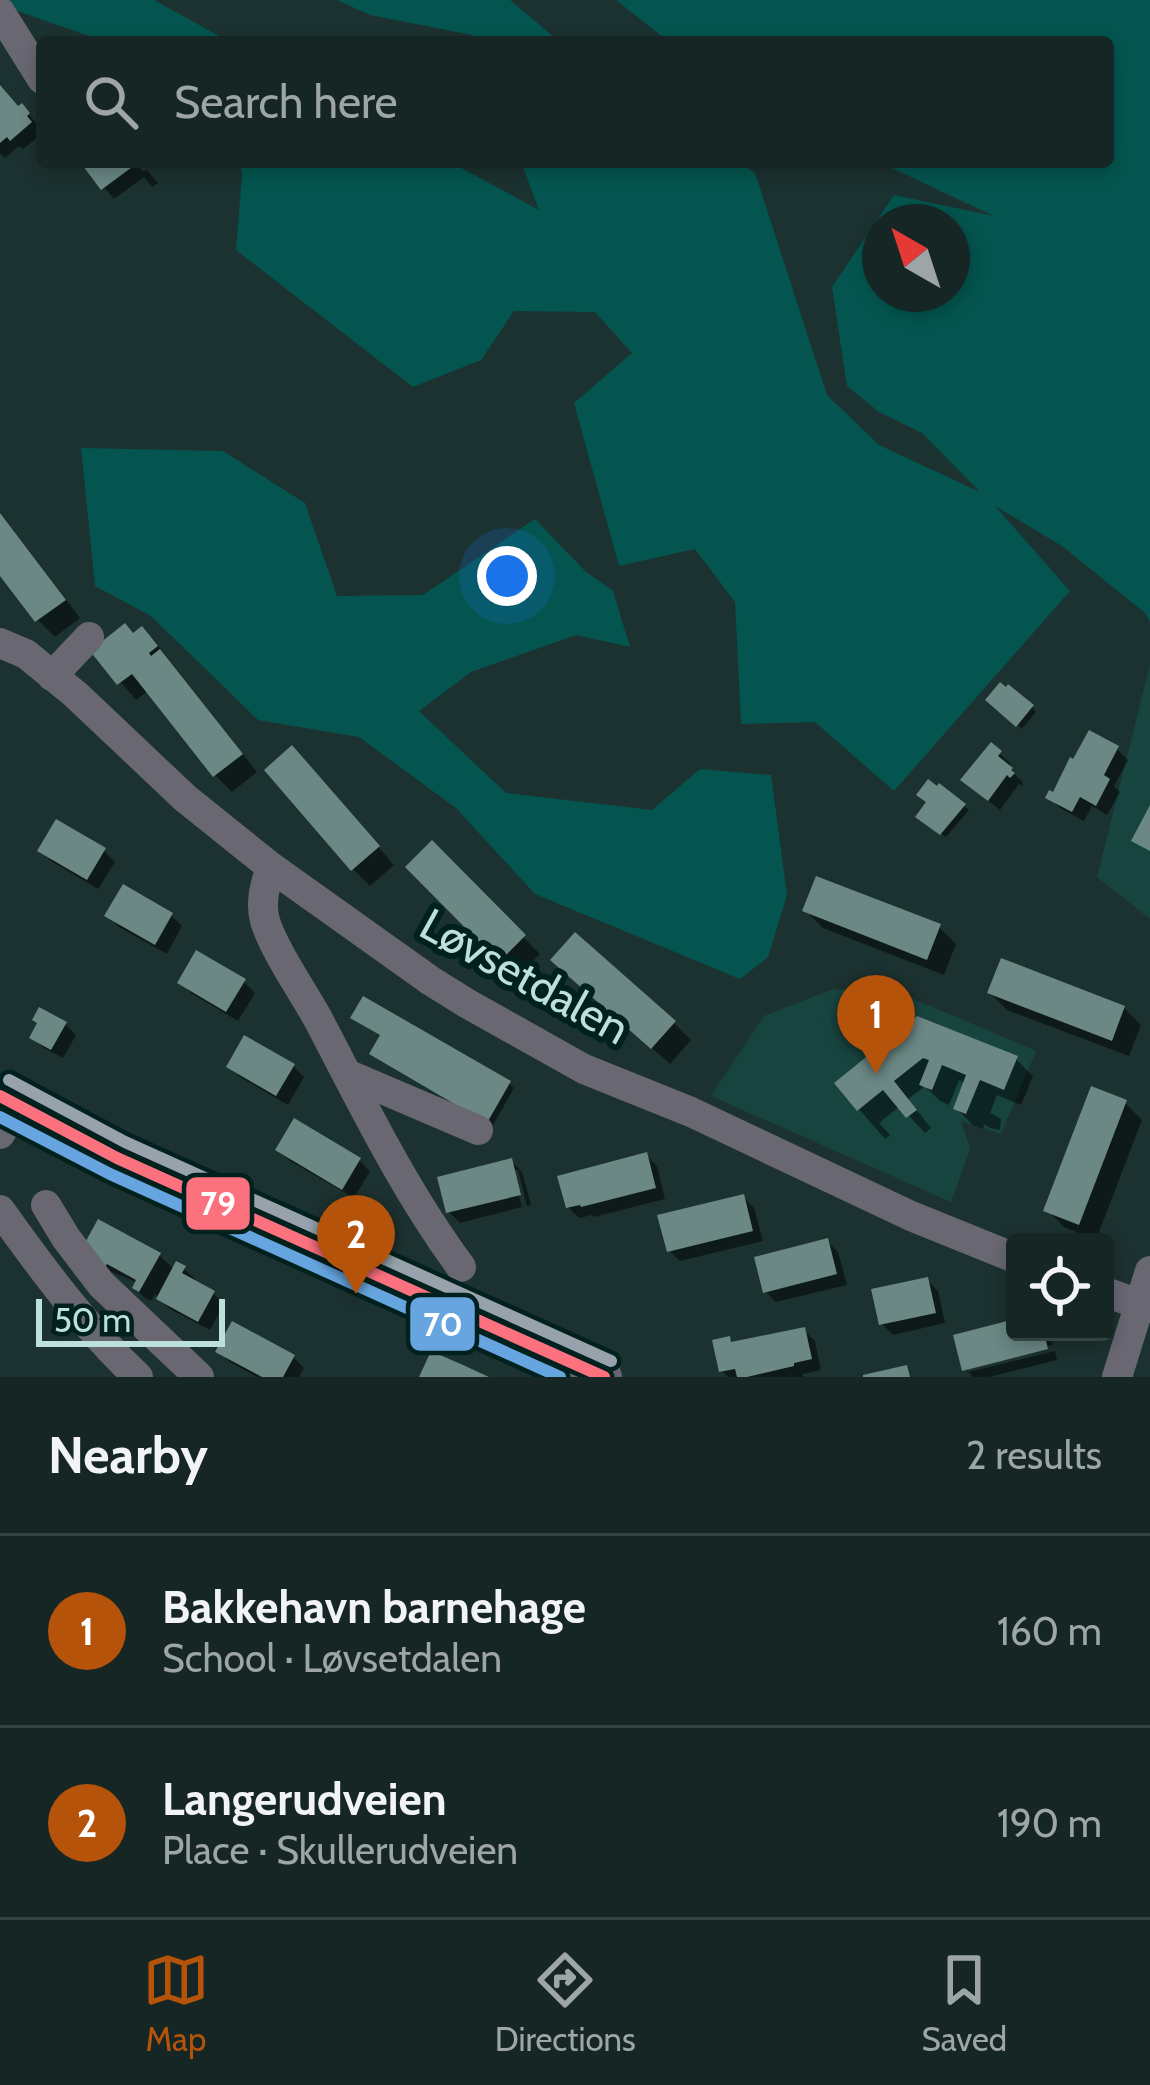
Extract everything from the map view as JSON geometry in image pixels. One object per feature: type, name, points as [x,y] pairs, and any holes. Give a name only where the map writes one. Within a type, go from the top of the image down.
[{"type":"main road","points":[[6,1112],[604,1377]]},
{"type":"street","points":[[0,12],[36,69]]},
{"type":"street","points":[[52,676],[89,637]]},
{"type":"street","name":"Løvsetdalen","points":[[0,643],[26,654],[75,694],[185,798],[272,867],[430,981],[584,1069],[692,1112],[921,1220],[1006,1254]]},
{"type":"street","points":[[272,867],[263,893],[264,917],[274,941],[433,1229],[461,1267]]},
{"type":"street","points":[[347,1074],[478,1130]]},
{"type":"street","points":[[46,1205],[101,1284],[189,1374]]},
{"type":"street","points":[[0,1210],[60,1294],[138,1377]]},
{"type":"street","points":[[1117,1377],[1145,1306],[1150,1271]]},
{"type":"street","points":[[1114,1295],[1145,1306]]},
{"type":"shaded area","points":[[0,0],[154,0],[219,36],[89,36],[0,5]]},
{"type":"shaded area","points":[[337,0],[510,0],[553,36],[472,36],[370,15]]},
{"type":"shaded area","points":[[616,0],[1150,0],[1150,622],[1062,546],[995,506],[1070,591],[894,791],[815,722],[741,724],[735,602],[695,549],[619,566],[574,403],[632,353],[595,312],[514,311],[481,360],[413,387],[236,250],[241,168],[461,168],[539,210],[523,168],[747,168],[755,173],[827,395],[879,445],[980,492],[922,433],[879,412],[847,386],[832,287],[862,242],[862,312],[970,312],[970,211],[994,216],[892,168],[1114,168],[1114,36],[661,36]]},
{"type":"shaded area","points":[[894,195],[937,204],[888,204]]},
{"type":"shaded area","points":[[81,448],[223,451],[305,503],[337,596],[423,595],[535,519],[585,571],[613,591],[630,647],[576,635],[471,672],[419,711],[506,793],[652,810],[700,769],[771,775],[787,895],[768,957],[740,979],[535,894],[456,808],[359,737],[258,720],[151,616],[95,586]]},
{"type":"shaded area","points":[[1150,664],[1150,919],[1097,877]]},
{"type":"shaded area","points":[[833,989],[902,994],[1036,1051],[1001,1134],[961,1121],[970,1149],[951,1202],[711,1096],[764,1016]]},
{"type":"building","points":[[0,85],[18,106],[22,103],[32,122],[10,141],[7,137],[0,143]]},
{"type":"building","points":[[84,168],[131,168],[101,190]]},
{"type":"building","points":[[0,513],[66,600],[35,622],[0,576]]},
{"type":"building","points":[[125,623],[133,633],[142,626],[158,646],[151,656],[160,649],[243,754],[213,777],[132,674],[117,685],[90,651]]},
{"type":"building","points":[[1000,682],[1034,705],[1016,727],[985,700]]},
{"type":"building","points":[[1089,730],[1119,746],[1104,775],[1110,779],[1096,806],[1080,797],[1072,812],[1045,798]]},
{"type":"building","points":[[991,742],[1015,773],[1010,778],[1007,775],[988,801],[960,780]]},
{"type":"building","points":[[292,745],[380,846],[351,871],[264,770]]},
{"type":"building","points":[[928,779],[966,804],[940,835],[915,817],[926,802],[916,795]]},
{"type":"building","points":[[1150,805],[1150,851],[1131,841]]},
{"type":"building","points":[[56,819],[106,848],[87,880],[37,851]]},
{"type":"building","points":[[432,840],[526,935],[499,962],[405,867]]},
{"type":"building","points":[[816,876],[941,924],[927,960],[802,911]]},
{"type":"building","points":[[123,884],[173,913],[155,945],[104,916]]},
{"type":"building","points":[[575,932],[676,1021],[651,1049],[550,960]]},
{"type":"building","points":[[196,950],[246,979],[226,1012],[177,983]]},
{"type":"building","points":[[1001,958],[1125,1006],[1112,1041],[987,993]]},
{"type":"building","points":[[363,996],[511,1081],[487,1123],[369,1054],[380,1035],[350,1018]]},
{"type":"building","points":[[39,1007],[67,1022],[51,1050],[29,1038]]},
{"type":"building","points":[[917,1016],[1018,1056],[1004,1090],[980,1080],[966,1114],[953,1109],[966,1075],[942,1065],[932,1090],[919,1085],[929,1060],[923,1058],[894,1081],[917,1110],[906,1118],[883,1090],[857,1111],[834,1083]]},
{"type":"building","points":[[244,1035],[295,1064],[276,1096],[226,1067]]},
{"type":"building","points":[[1091,1086],[1127,1100],[1079,1225],[1043,1211]]},
{"type":"building","points":[[294,1118],[361,1158],[342,1190],[275,1150]]},
{"type":"building","points":[[647,1152],[656,1188],[566,1208],[557,1176]]},
{"type":"building","points":[[512,1158],[521,1195],[446,1213],[437,1177]]},
{"type":"building","points":[[744,1194],[753,1231],[667,1252],[657,1215]]},
{"type":"building","points":[[98,1219],[161,1253],[139,1292],[132,1288],[136,1280],[81,1250]]},
{"type":"building","points":[[828,1238],[837,1274],[763,1293],[754,1257]]},
{"type":"building","points":[[176,1261],[186,1266],[182,1273],[215,1291],[198,1322],[156,1299]]},
{"type":"building","points":[[928,1277],[936,1313],[879,1325],[871,1289]]},
{"type":"building","points":[[232,1321],[295,1355],[283,1377],[262,1377],[215,1352]]},
{"type":"building","points":[[1006,1321],[1006,1341],[1046,1341],[1048,1349],[962,1371],[953,1335]]},
{"type":"building","points":[[805,1327],[812,1359],[747,1377],[737,1377],[735,1369],[719,1372],[712,1340],[730,1336],[731,1342]]},
{"type":"building","points":[[431,1351],[463,1365],[489,1377],[419,1377]]},
{"type":"building","points":[[907,1365],[910,1377],[863,1377],[863,1375]]},
{"type":"transit line","points":[[9,1080],[125,1142],[611,1361]]},
{"type":"transit line","name":"79","points":[[0,1096],[117,1158],[604,1377]]},
{"type":"transit line","name":"70","points":[[0,1117],[110,1174],[560,1377]]},
{"type":"place","name":"Bakkehavn barnehage","points":[[876,1074]]},
{"type":"place","name":"Langerudveien","points":[[356,1294]]}]
